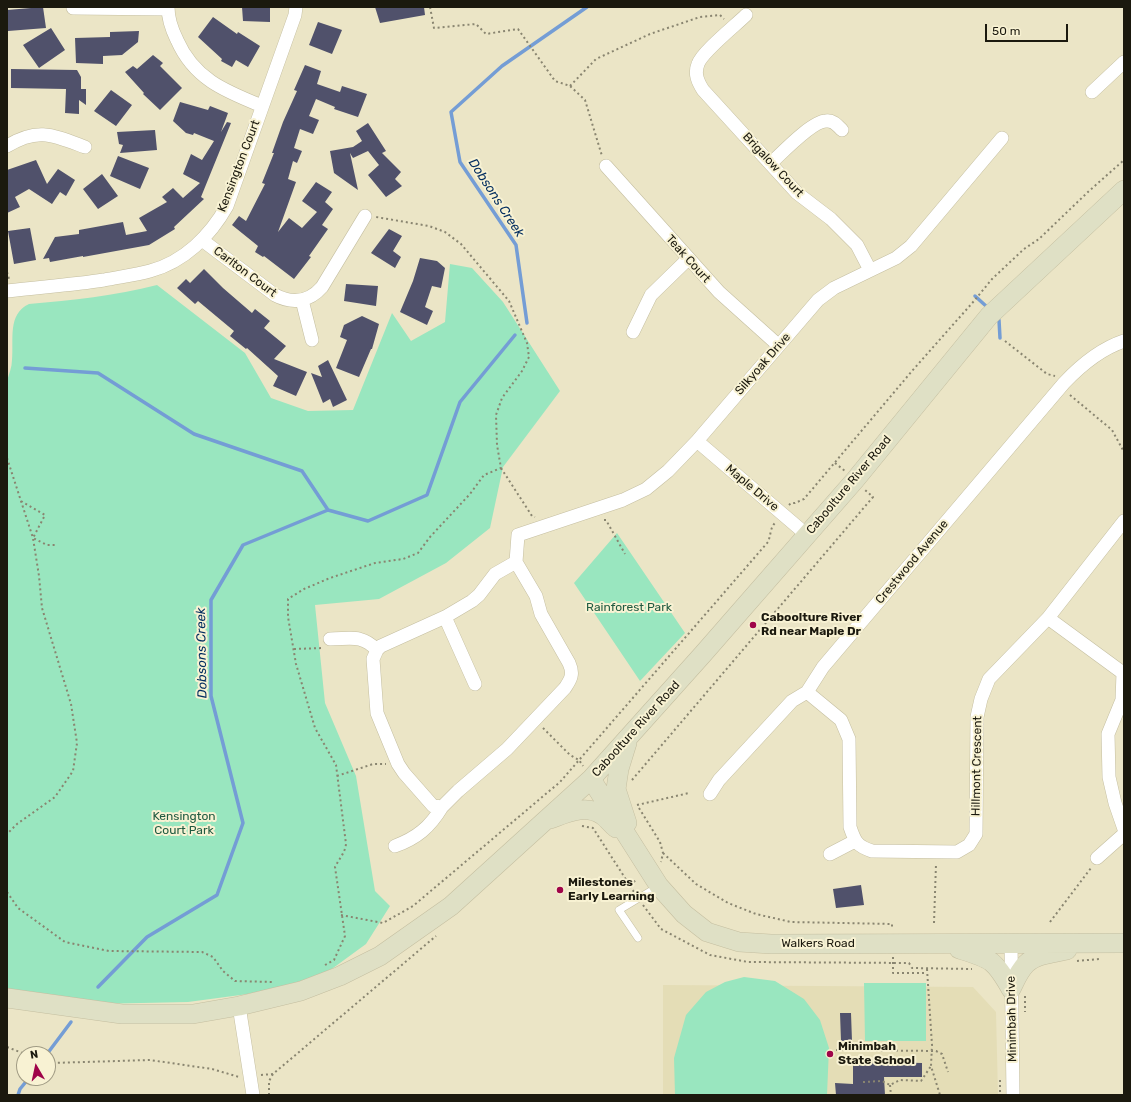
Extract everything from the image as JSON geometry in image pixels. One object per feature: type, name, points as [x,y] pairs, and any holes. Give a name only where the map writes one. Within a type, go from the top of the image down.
[{"type":"main road","name":"Caboolture River Road","points":[[7,998],[122,1014],[193,1014],[239,1006],[301,991],[340,976],[380,956],[451,906],[591,779],[855,480],[989,316],[1124,190]]},
{"type":"main road","points":[[629,737],[619,769],[616,789],[636,849]]},
{"type":"main road","name":"Walkers Road","points":[[591,779],[655,879],[684,914],[707,932],[739,942],[771,944],[1012,943],[1103,951],[1124,943]]},
{"type":"main road","points":[[546,820],[582,810],[592,810],[603,815],[636,849]]},
{"type":"main road","points":[[940,943],[982,956],[990,960],[1001,970],[1018,990]]},
{"type":"main road","points":[[1018,990],[1021,970],[1033,959],[1046,954],[1103,951]]},
{"type":"street","name":"Kensington Court","points":[[7,291],[82,283],[151,271],[166,266],[191,250],[202,240],[227,206],[295,15],[296,7]]},
{"type":"street","points":[[73,8],[168,8],[172,30],[182,51],[194,67],[209,81],[228,92],[262,106]]},
{"type":"street","points":[[733,28],[746,15]]},
{"type":"street","name":"Brigalow Court","points":[[733,28],[703,55],[698,64],[696,74],[697,82],[797,193],[831,219],[857,245],[870,270]]},
{"type":"street","points":[[1092,92],[1124,62]]},
{"type":"street","points":[[771,163],[812,125],[824,120],[833,122],[842,130]]},
{"type":"street","points":[[7,146],[29,135],[43,134],[57,136],[84,147]]},
{"type":"street","name":"Silkyoak Drive","points":[[516,562],[518,536],[623,500],[646,489],[668,471],[697,441],[818,300],[834,288],[896,258],[911,246],[1002,138]]},
{"type":"street","name":"Teak Court","points":[[606,166],[719,292],[778,345]]},
{"type":"street","points":[[312,340],[302,300],[317,293],[322,287],[365,216]]},
{"type":"street","name":"Carlton Court","points":[[202,240],[283,300],[302,300]]},
{"type":"street","points":[[633,332],[651,295],[688,259]]},
{"type":"street","name":"Crestwood Avenue","points":[[710,794],[719,780],[792,701],[807,692],[822,667],[1064,383],[1078,368],[1098,353],[1124,341]]},
{"type":"street","name":"Maple Drive","points":[[697,441],[807,535]]},
{"type":"street","name":"Hillmont Crescent","points":[[855,841],[862,848],[872,851],[936,853],[957,852],[969,845],[976,834],[977,717],[981,699],[989,680],[1048,618],[1124,521]]},
{"type":"street","points":[[395,846],[408,841],[421,833],[436,818],[442,807],[458,791],[507,749],[565,688],[572,678],[572,671],[569,663],[541,614],[536,596],[516,562],[494,574],[479,595],[472,601],[445,617],[381,646],[377,650],[373,659],[377,713],[398,764],[433,806],[442,807]]},
{"type":"street","points":[[445,617],[475,684]]},
{"type":"street","points":[[1048,618],[1124,673],[1122,700],[1108,734],[1109,778],[1115,803],[1124,828]]},
{"type":"street","points":[[330,639],[361,638],[377,650]]},
{"type":"street","points":[[807,692],[842,720],[849,739],[850,827],[855,841],[830,854]]},
{"type":"street","points":[[1097,858],[1124,834]]},
{"type":"street","name":"Minimbah Drive","points":[[1012,943],[1018,990],[1013,1095]]},
{"type":"street","points":[[239,1006],[253,1095]]},
{"type":"lane","points":[[638,938],[619,910],[638,898],[655,879]]},
{"type":"path","points":[[430,7],[434,28],[476,24],[486,34],[518,29],[555,80],[570,86],[585,100],[606,166]]},
{"type":"path","points":[[570,86],[596,59],[650,34],[700,17],[720,15],[733,28]]},
{"type":"path","points":[[789,505],[804,499],[992,279],[1024,249],[1039,239],[1124,160]]},
{"type":"path","points":[[365,216],[429,226],[445,232],[461,244],[509,301],[527,343],[529,357],[522,371],[502,398],[496,415],[497,445],[501,468],[532,516],[537,517]]},
{"type":"path","points":[[1005,341],[1047,374],[1055,375],[1058,378]]},
{"type":"path","points":[[1070,395],[1112,430],[1124,452]]},
{"type":"path","points":[[7,458],[33,538],[42,608],[71,704],[77,743],[73,771],[55,797],[17,824],[7,834]]},
{"type":"path","points":[[835,463],[845,471]]},
{"type":"path","points":[[320,968],[334,960],[344,936],[336,867],[338,861],[346,850],[346,844],[336,766],[315,728],[296,664],[288,617],[288,599],[304,589],[330,578],[375,563],[403,559],[418,553],[430,537],[470,494],[484,476],[501,468]]},
{"type":"path","points":[[629,784],[873,497],[864,489]]},
{"type":"path","points":[[20,500],[45,515],[33,538]]},
{"type":"path","points":[[600,519],[606,520],[625,554]]},
{"type":"path","points":[[341,915],[383,923],[413,906],[560,782],[768,542],[771,535],[772,526],[775,522]]},
{"type":"path","points":[[33,538],[47,544],[56,545]]},
{"type":"path","points":[[536,719],[570,755],[579,760],[591,779]]},
{"type":"path","points":[[338,776],[373,764],[398,764]]},
{"type":"path","points":[[629,884],[655,879],[663,852],[660,842],[637,805],[689,793]]},
{"type":"path","points":[[578,825],[593,828],[660,929],[710,955],[748,962],[893,962],[909,963],[912,968],[974,970]]},
{"type":"path","points":[[663,852],[696,884],[728,903],[756,914],[791,922],[892,924],[893,973],[927,973]]},
{"type":"path","points":[[934,924],[936,853]]},
{"type":"path","points":[[1050,922],[1089,872],[1097,858]]},
{"type":"path","points":[[7,892],[18,908],[65,942],[109,951],[202,952],[212,957],[223,971],[235,981],[278,982]]},
{"type":"path","points":[[269,1095],[269,1081],[273,1074],[440,932]]},
{"type":"path","points":[[1073,961],[1103,951]]},
{"type":"path","points":[[927,969],[931,1051],[930,1066],[940,1095]]},
{"type":"path","points":[[1018,990],[1025,1015]]},
{"type":"path","points":[[836,1050],[936,1051],[942,1054],[948,1072]]},
{"type":"path","points":[[56,1063],[94,1061],[125,1062],[150,1060],[212,1069],[237,1077],[273,1074]]},
{"type":"path","points":[[890,1085],[900,1080],[921,1081],[930,1066]]},
{"type":"path","points":[[1000,1079],[1000,1095]]},
{"type":"path","points":[[863,1082],[882,1081],[890,1085]]},
{"type":"path","points":[[890,1085],[891,1095]]},
{"type":"shaded area","name":"Minimbah State School","points":[[663,985],[973,987],[996,1012],[998,1095],[663,1095]]},
{"type":"green space","name":"Kensington Court Park","points":[[450,264],[472,268],[503,302],[560,391],[503,467],[490,528],[446,563],[379,599],[315,605],[325,703],[356,776],[375,891],[390,906],[366,944],[318,979],[248,994],[188,1002],[94,1004],[7,990],[7,381],[12,363],[13,328],[17,314],[22,308],[29,304],[109,295],[157,285],[245,353],[271,398],[308,411],[353,410],[392,313],[411,341],[445,322]]},
{"type":"green space","name":"Rainforest Park","points":[[617,533],[685,633],[640,681],[574,583]]},
{"type":"green space","points":[[744,977],[775,981],[804,999],[820,1020],[829,1048],[827,1095],[675,1095],[674,1058],[686,1015],[706,992],[725,982]]},
{"type":"green space","points":[[864,983],[926,983],[926,1041],[865,1041]]},
{"type":"building","points":[[43,7],[46,28],[8,31],[7,10]]},
{"type":"building","points":[[242,7],[270,7],[270,22],[243,21]]},
{"type":"building","points":[[375,7],[424,7],[425,15],[380,23]]},
{"type":"building","points":[[213,17],[237,34],[238,32],[260,46],[248,67],[236,60],[232,67],[221,61],[222,59],[198,37]]},
{"type":"building","points":[[318,22],[342,30],[332,54],[309,45]]},
{"type":"building","points":[[51,28],[65,50],[39,68],[23,45]]},
{"type":"building","points":[[139,31],[138,42],[122,55],[103,56],[103,64],[76,63],[75,38],[110,37],[110,32]]},
{"type":"building","points":[[153,55],[163,63],[160,66],[182,88],[160,110],[143,94],[144,93],[125,72],[133,66],[137,69]]},
{"type":"building","points":[[305,65],[321,71],[317,84],[340,92],[342,86],[367,94],[358,117],[334,109],[335,107],[316,99],[309,116],[319,120],[313,134],[300,129],[294,148],[302,151],[297,163],[293,161],[288,179],[296,182],[278,232],[289,218],[302,228],[317,212],[302,201],[316,182],[332,192],[325,202],[333,209],[322,225],[328,229],[309,256],[311,257],[294,279],[264,256],[263,257],[255,252],[258,246],[232,225],[239,216],[246,221],[265,184],[262,183],[274,153],[272,153],[283,122],[297,91],[294,90]]},
{"type":"building","points":[[11,69],[77,70],[81,77],[81,89],[86,89],[86,105],[79,100],[79,114],[65,113],[66,89],[11,88]]},
{"type":"building","points":[[111,90],[132,105],[116,126],[94,111]]},
{"type":"building","points":[[180,102],[208,110],[210,106],[228,113],[221,132],[227,122],[231,123],[201,197],[204,199],[174,227],[175,229],[149,245],[50,262],[49,258],[43,259],[55,237],[79,234],[79,230],[123,222],[126,235],[147,231],[139,218],[167,202],[162,197],[173,188],[183,198],[200,183],[183,174],[191,154],[202,160],[214,141],[194,133],[193,135],[186,133],[173,121]]},
{"type":"building","points":[[368,123],[386,151],[382,153],[401,172],[395,179],[402,186],[386,197],[368,175],[379,165],[368,151],[353,158],[350,153],[358,190],[334,173],[330,151],[353,147],[362,141],[356,131]]},
{"type":"building","points":[[155,130],[157,150],[120,153],[123,145],[119,144],[117,132]]},
{"type":"building","points":[[118,156],[149,168],[140,189],[110,176]]},
{"type":"building","points":[[36,160],[47,184],[58,169],[75,180],[66,196],[60,192],[52,204],[29,189],[15,197],[20,207],[7,213],[7,170]]},
{"type":"building","points":[[102,174],[118,196],[98,209],[83,189]]},
{"type":"building","points":[[30,228],[36,260],[14,264],[8,231]]},
{"type":"building","points":[[389,229],[402,236],[393,251],[401,257],[395,268],[371,253]]},
{"type":"building","points":[[420,258],[437,261],[445,268],[441,288],[432,286],[425,307],[433,311],[427,325],[400,312],[413,281]]},
{"type":"building","points":[[204,269],[252,313],[255,309],[270,321],[264,328],[286,346],[274,359],[307,372],[296,396],[273,386],[278,376],[247,348],[246,349],[230,336],[234,331],[198,301],[195,304],[177,288],[186,279],[190,283]]},
{"type":"building","points":[[346,284],[378,286],[376,306],[344,301]]},
{"type":"building","points":[[362,316],[379,324],[372,349],[359,377],[336,368],[347,340],[340,337],[344,325]]},
{"type":"building","points":[[328,360],[347,400],[333,407],[330,399],[323,403],[311,373],[322,377],[318,366]]},
{"type":"building","points":[[861,885],[864,905],[836,908],[833,889]]},
{"type":"building","points":[[840,1013],[851,1013],[852,1041],[841,1041]]},
{"type":"building","points":[[853,1059],[883,1060],[883,1062],[922,1063],[922,1077],[884,1077],[885,1095],[836,1095],[835,1083],[853,1084]]},
{"type":"waterway","name":"Dobsons Creek","points":[[527,323],[516,245],[460,162],[451,112],[502,66],[587,7]]},
{"type":"waterway","points":[[975,296],[986,306]]},
{"type":"waterway","points":[[999,320],[1000,338]]},
{"type":"waterway","name":"Dobsons Creek","points":[[98,987],[147,937],[217,895],[243,823],[211,696],[211,600],[243,545],[328,510],[368,521],[427,495],[460,402],[515,335]]},
{"type":"waterway","points":[[25,368],[98,373],[194,434],[302,471],[328,510]]},
{"type":"waterway","name":"Dobsons Creek","points":[[53,1046],[71,1022]]},
{"type":"waterway","name":"Dobsons Creek","points":[[18,1095],[22,1086]]},
{"type":"place","name":"Caboolture River Rd near Maple Dr","points":[[753,625]]},
{"type":"place","name":"Milestones Early Learning","points":[[560,890]]},
{"type":"place","name":"Minimbah State School","points":[[830,1054]]}]
